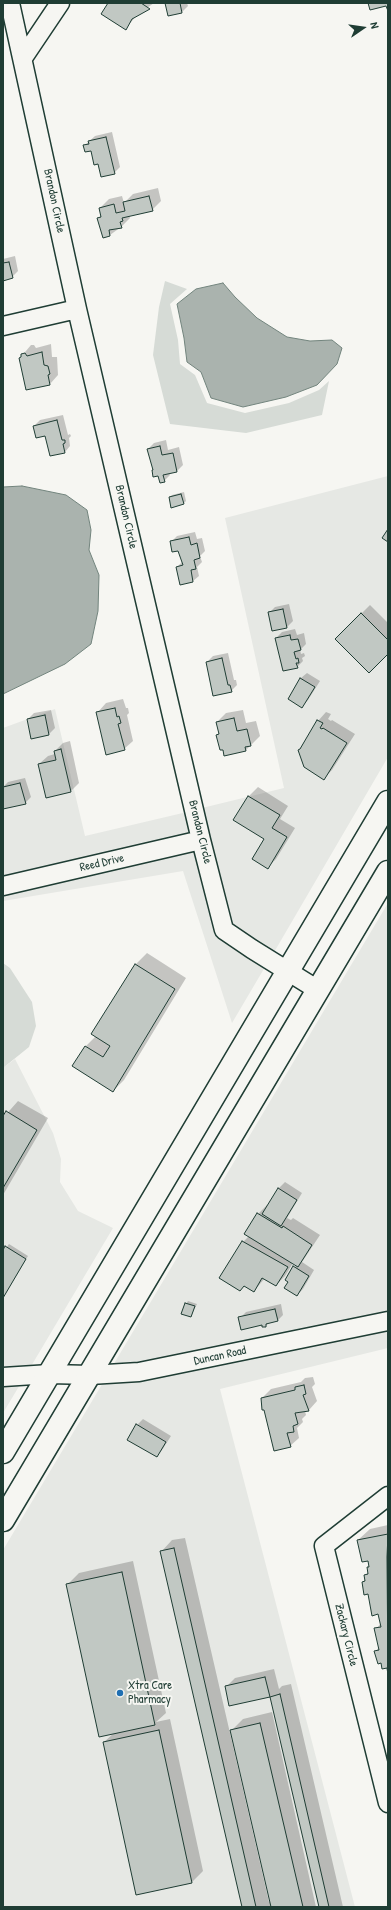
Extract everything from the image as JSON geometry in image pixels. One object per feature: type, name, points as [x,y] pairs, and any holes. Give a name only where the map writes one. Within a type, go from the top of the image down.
[{"type":"main road","points":[[3,1452],[388,802]]},
{"type":"main road","points":[[3,1520],[257,1090],[388,872]]},
{"type":"street","name":"Brandon Circle","points":[[10,3],[77,309],[201,840],[224,930],[287,972],[318,990]]},
{"type":"street","points":[[23,58],[60,3]]},
{"type":"street","points":[[3,326],[77,309]]},
{"type":"street","name":"Reed Drive","points":[[3,886],[201,840]]},
{"type":"street","name":"Duncan Road","points":[[3,1377],[50,1374],[121,1374],[161,1368],[388,1321]]},
{"type":"street","name":"Zackary Circle","points":[[388,1496],[324,1546],[388,1803]]},
{"type":"shaded area","points":[[165,281],[187,289],[170,304],[178,340],[180,364],[195,375],[207,403],[245,413],[289,403],[319,390],[329,381],[322,415],[246,433],[170,424],[153,355],[159,307]]},
{"type":"shaded area","points":[[223,283],[257,318],[287,337],[310,341],[332,340],[342,348],[337,364],[317,385],[286,397],[243,407],[211,398],[201,372],[187,362],[177,304],[196,289]]},
{"type":"shaded area","points":[[388,476],[388,757],[273,954],[231,925],[202,808],[284,788],[225,518]]},
{"type":"shaded area","points":[[22,486],[66,495],[87,510],[91,530],[89,550],[99,575],[98,611],[91,644],[65,664],[3,694],[3,487]]},
{"type":"shaded area","points":[[55,709],[85,836],[187,812],[192,835],[3,879],[3,728]]},
{"type":"shaded area","points":[[195,848],[216,931],[265,967],[232,1023],[183,871],[3,901],[3,893]]},
{"type":"shaded area","points":[[388,903],[388,1314],[160,1361],[112,1367]]},
{"type":"shaded area","points":[[3,963],[10,968],[32,1002],[36,1026],[29,1047],[3,1068]]},
{"type":"shaded area","points":[[15,1059],[53,1133],[61,1159],[60,1182],[78,1211],[113,1228],[30,1368],[3,1370],[3,1068]]},
{"type":"shaded area","points":[[388,1328],[388,1348],[220,1389],[355,1907],[3,1907],[3,1550],[104,1381]]},
{"type":"shaded area","points":[[21,1383],[3,1413],[3,1384]]},
{"type":"building","points":[[108,3],[141,3],[150,9],[132,19],[126,30],[101,14]]},
{"type":"building","points":[[165,3],[180,3],[182,13],[168,16]]},
{"type":"building","points":[[368,3],[388,3],[388,11],[386,6],[370,10]]},
{"type":"building","points":[[106,137],[115,174],[101,177],[98,164],[94,165],[91,151],[85,152],[83,145],[89,144],[88,141]]},
{"type":"building","points":[[149,196],[153,211],[122,218],[123,221],[120,222],[122,228],[109,230],[110,236],[103,238],[97,218],[101,217],[99,208],[114,204],[116,213],[125,211],[123,202]]},
{"type":"building","points":[[9,262],[13,278],[3,281],[3,263]]},
{"type":"building","points":[[42,352],[44,365],[48,366],[50,374],[48,375],[50,385],[26,390],[19,358],[21,357],[21,354],[25,353],[27,356]]},
{"type":"building","points":[[57,420],[62,440],[65,440],[65,443],[63,444],[65,453],[50,456],[45,436],[36,438],[33,426]]},
{"type":"building","points":[[160,446],[162,455],[173,453],[177,472],[163,475],[165,482],[160,483],[158,476],[153,477],[153,470],[147,449]]},
{"type":"building","points":[[181,494],[184,504],[171,508],[169,497]]},
{"type":"building","points":[[388,529],[388,542],[382,538]]},
{"type":"building","points":[[189,537],[191,545],[197,543],[200,558],[194,560],[196,569],[191,570],[193,582],[180,585],[176,567],[183,565],[178,551],[172,552],[170,541]]},
{"type":"building","points":[[283,609],[287,628],[272,631],[268,612]]},
{"type":"building","points":[[361,613],[388,640],[388,654],[369,673],[335,639]]},
{"type":"building","points":[[290,635],[291,640],[298,639],[301,650],[294,652],[299,663],[296,663],[298,668],[283,671],[275,638]]},
{"type":"building","points":[[222,658],[228,685],[230,685],[232,692],[213,696],[206,662]]},
{"type":"building","points":[[300,678],[315,687],[302,708],[288,699]]},
{"type":"building","points":[[115,708],[117,717],[119,716],[121,723],[118,724],[125,750],[106,755],[96,712]]},
{"type":"building","points":[[45,715],[49,735],[31,739],[27,719]]},
{"type":"building","points":[[234,718],[237,731],[247,729],[251,746],[245,747],[246,751],[224,756],[223,750],[220,750],[216,735],[219,734],[216,722]]},
{"type":"building","points":[[317,720],[323,723],[320,728],[323,728],[347,743],[324,780],[304,767],[298,750]]},
{"type":"building","points":[[61,749],[71,792],[46,798],[38,764],[56,760],[54,751]]},
{"type":"building","points":[[20,783],[26,804],[3,809],[3,787]]},
{"type":"building","points":[[248,796],[280,815],[272,828],[287,837],[268,869],[252,859],[264,839],[233,820]]},
{"type":"building","points":[[135,964],[175,989],[113,1092],[72,1066],[85,1046],[103,1057],[110,1046],[91,1034]]},
{"type":"building","points":[[6,1111],[37,1130],[3,1188],[3,1116]]},
{"type":"building","points":[[278,1188],[297,1200],[281,1226],[262,1214]]},
{"type":"building","points":[[257,1213],[282,1228],[283,1226],[312,1245],[298,1267],[244,1234]]},
{"type":"building","points":[[242,1241],[288,1267],[276,1286],[262,1278],[254,1292],[244,1286],[240,1291],[219,1278]]},
{"type":"building","points":[[5,1246],[26,1259],[3,1298],[3,1250]]},
{"type":"building","points":[[293,1266],[309,1276],[297,1296],[284,1288],[288,1282],[285,1280]]},
{"type":"building","points":[[185,1303],[195,1306],[191,1317],[181,1314]]},
{"type":"building","points":[[275,1309],[278,1321],[266,1324],[266,1327],[262,1327],[262,1325],[241,1330],[238,1317]]},
{"type":"building","points":[[304,1385],[306,1394],[303,1395],[309,1411],[295,1413],[298,1424],[293,1426],[294,1432],[287,1433],[291,1447],[274,1451],[264,1410],[262,1410],[261,1398],[295,1390],[295,1387]]},
{"type":"building","points":[[136,1424],[166,1442],[157,1457],[127,1440]]},
{"type":"building","points":[[388,1534],[388,1675],[387,1668],[382,1669],[381,1663],[378,1664],[374,1651],[379,1650],[374,1628],[381,1627],[378,1614],[372,1616],[368,1594],[364,1595],[362,1582],[365,1581],[364,1575],[368,1574],[367,1567],[369,1567],[368,1561],[362,1562],[357,1540]]},
{"type":"building","points":[[174,1548],[256,1907],[242,1907],[160,1551]]},
{"type":"building","points":[[122,1572],[155,1725],[99,1737],[66,1584]]},
{"type":"building","points":[[265,1677],[270,1697],[229,1706],[225,1686]]},
{"type":"building","points":[[280,1694],[329,1907],[319,1907],[270,1697]]},
{"type":"building","points":[[260,1723],[303,1907],[271,1907],[230,1730]]},
{"type":"building","points":[[159,1730],[192,1883],[136,1895],[103,1742]]},
{"type":"place","name":"Xtra Care Pharmacy","points":[[120,1693]]}]
